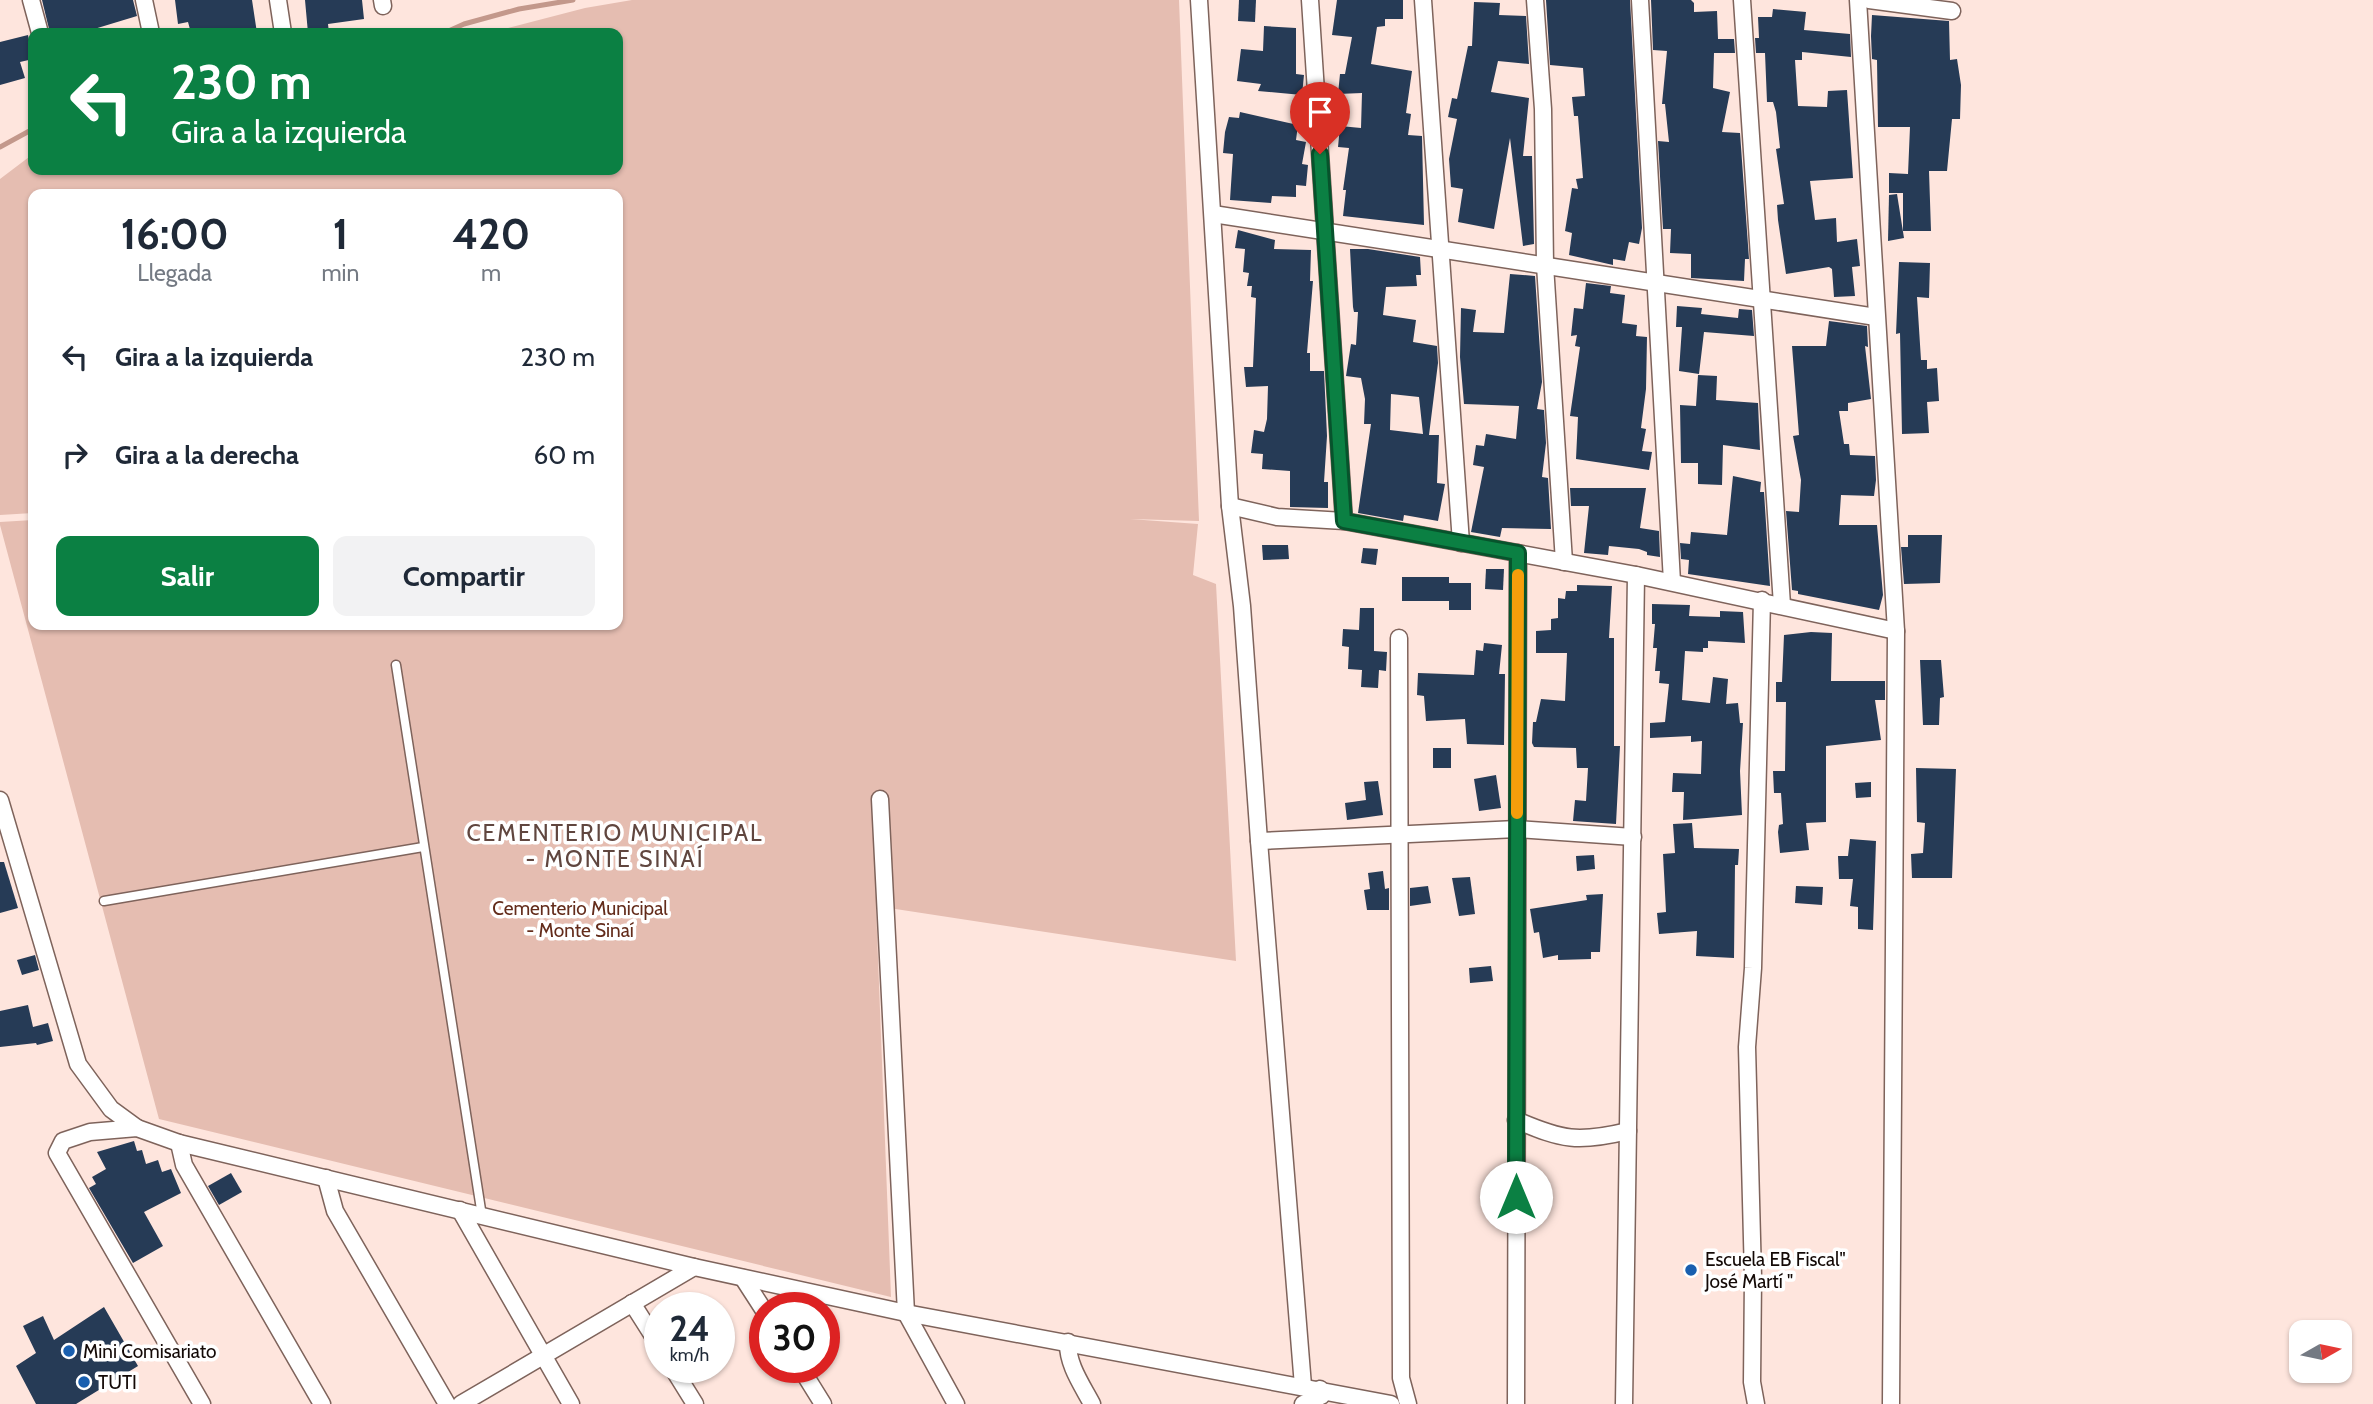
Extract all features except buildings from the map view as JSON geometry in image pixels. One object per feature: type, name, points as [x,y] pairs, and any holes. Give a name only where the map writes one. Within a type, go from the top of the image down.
[{"type":"street","points":[[31,0],[39,28]]},
{"type":"street","points":[[144,0],[150,28]]},
{"type":"street","points":[[278,0],[282,28]]},
{"type":"street","points":[[1199,0],[1230,506],[1242,607],[1303,1386]]},
{"type":"street","points":[[1310,0],[1344,521]]},
{"type":"street","points":[[1423,0],[1461,543]]},
{"type":"street","points":[[1535,0],[1543,109],[1545,265],[1564,562]]},
{"type":"street","points":[[1640,0],[1672,582]]},
{"type":"street","points":[[1742,0],[1782,605]]},
{"type":"street","points":[[1858,0],[1896,631],[1891,1404]]},
{"type":"street","points":[[1869,0],[1952,11]]},
{"type":"street","points":[[1213,214],[1876,317]]},
{"type":"street","points":[[1230,506],[1278,517],[1344,521],[1636,575],[1896,631]]},
{"type":"street","points":[[1516,1404],[1518,553]]},
{"type":"street","points":[[1625,1404],[1636,575]]},
{"type":"street","points":[[1756,1404],[1752,1382],[1754,1277],[1747,1047],[1753,968],[1762,600]]},
{"type":"street","points":[[1399,638],[1401,1378],[1408,1404]]},
{"type":"street","points":[[880,799],[906,1313],[956,1404]]},
{"type":"street","points":[[0,800],[78,1065],[111,1109],[137,1128],[179,1143],[743,1278],[906,1313],[1391,1404]]},
{"type":"street","points":[[1259,841],[1517,829],[1633,837]]},
{"type":"street","points":[[1516,1120],[1559,1138],[1605,1137],[1628,1131]]},
{"type":"street","points":[[137,1128],[72,1136],[63,1141],[57,1153],[202,1404]]},
{"type":"street","points":[[179,1143],[184,1165],[322,1404]]},
{"type":"street","points":[[326,1178],[335,1211],[447,1404]]},
{"type":"street","points":[[460,1210],[541,1356],[571,1404]]},
{"type":"street","points":[[461,1404],[694,1266]]},
{"type":"street","points":[[743,1278],[752,1292]]},
{"type":"street","points":[[632,1303],[644,1322]]},
{"type":"street","points":[[1068,1342],[1068,1351],[1078,1378],[1092,1404]]},
{"type":"street","points":[[682,1383],[695,1404]]},
{"type":"street","points":[[810,1383],[823,1404]]},
{"type":"street","points":[[1303,1404],[1321,1396],[1320,1389]]},
{"type":"lane","points":[[396,665],[482,1216]]},
{"type":"lane","points":[[104,901],[423,847]]},
{"type":"green space","name":"Cementerio Municipal - Monte Sinaí","points":[[632,0],[1179,0],[1199,521],[1130,519],[1198,524],[1193,575],[1216,584],[1236,961],[876,906],[891,1297],[159,1119],[28,630],[623,630],[623,189],[28,189],[28,513],[0,515],[0,179],[28,158],[28,175],[623,175],[623,28],[508,28],[585,8]]},
{"type":"green space","name":"Cementerio Municipal - Monte Sinaí","points":[[28,520],[28,630],[0,525],[0,522]]},
{"type":"waterway","points":[[455,28],[519,9],[573,0]]},
{"type":"waterway","points":[[0,147],[28,132]]},
{"type":"slow traffic","points":[[1517,813],[1518,575]]},
{"type":"place","name":"Escuela EB Fiscal\" José Martí \"","points":[[1691,1270]]},
{"type":"place","name":"Mini Comisariato","points":[[69,1351]]},
{"type":"place","name":"TUTI","points":[[84,1382]]},
{"type":"district","name":"CEMENTERIO MUNICIPAL - MONTE SINAÍ","points":[[615,846]]},
{"type":"route","points":[[1320,154],[1344,521],[1518,553],[1516,1197]]}]
